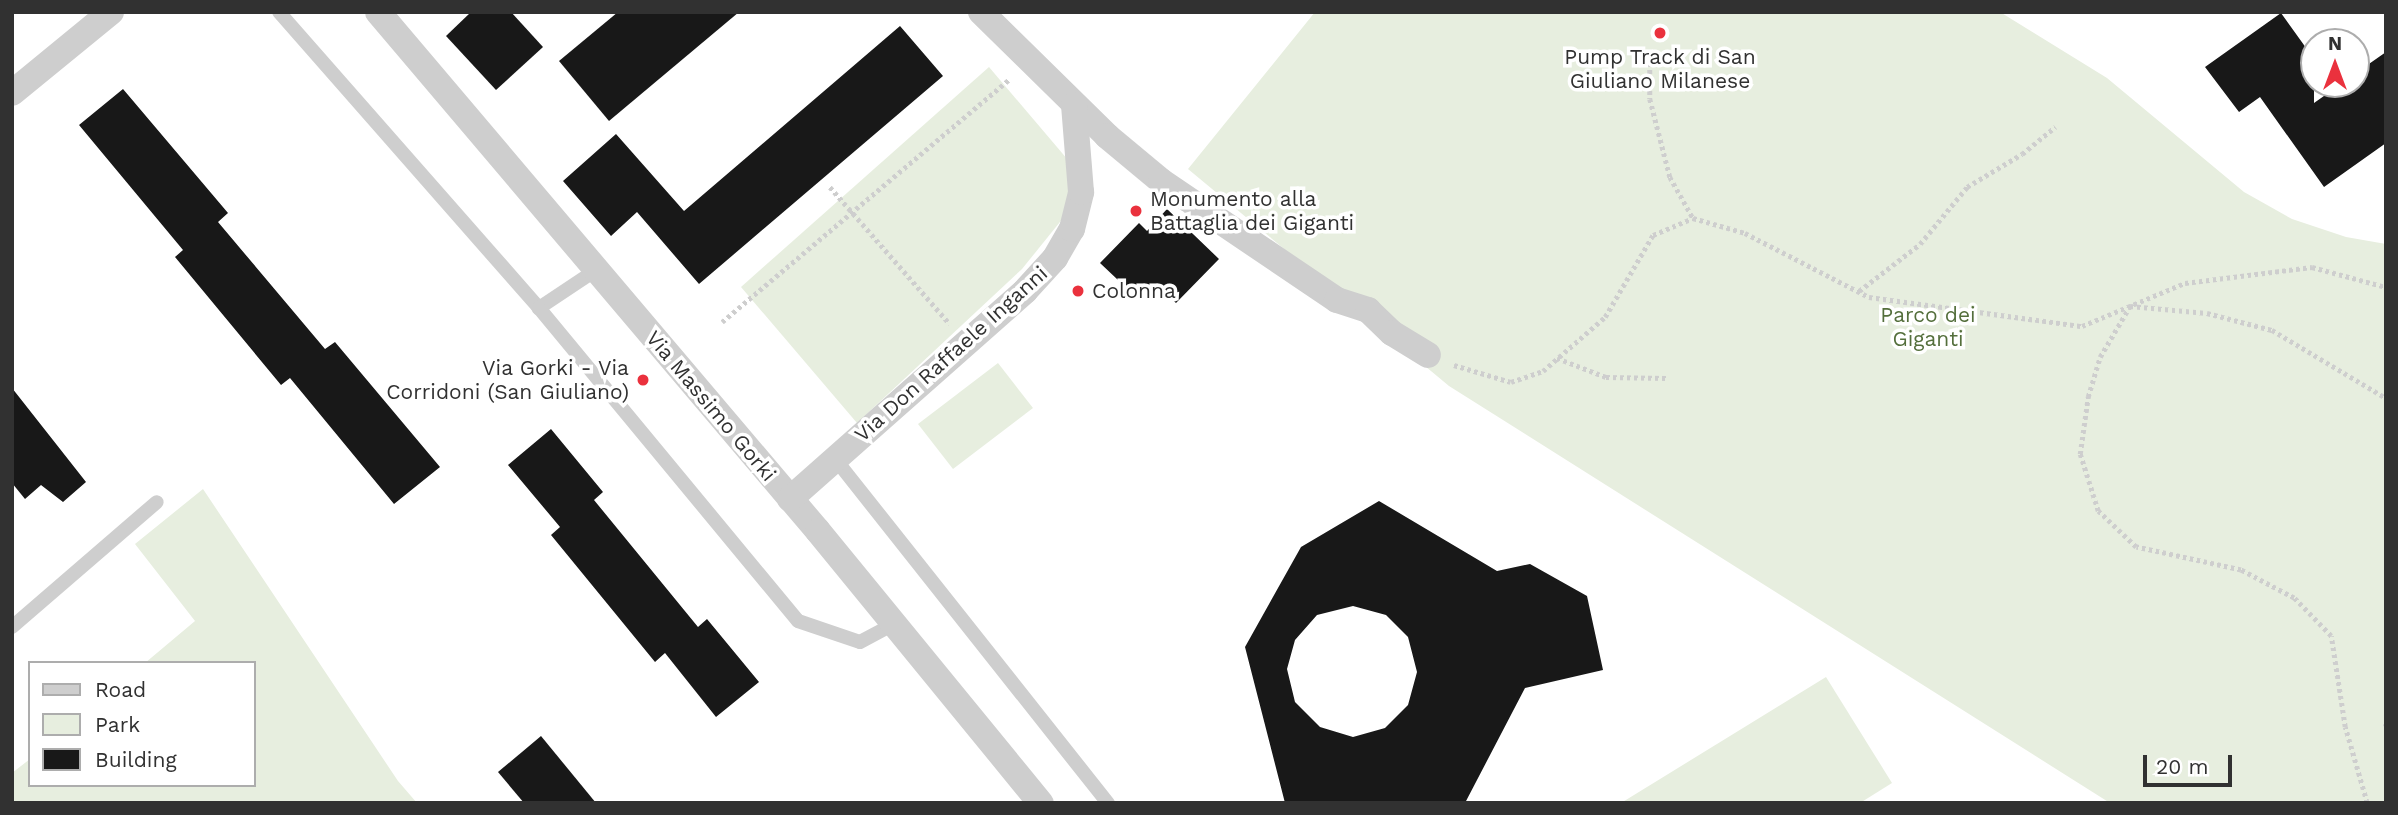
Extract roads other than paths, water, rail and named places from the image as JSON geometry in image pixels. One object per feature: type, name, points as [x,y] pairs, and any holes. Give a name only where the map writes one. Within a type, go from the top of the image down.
[{"type":"street","points":[[12,93],[111,12]]},
{"type":"street","name":"Via Massimo Gorki","points":[[378,12],[790,499],[1041,803]]},
{"type":"street","points":[[981,12],[1074,105],[1161,181],[1337,300],[1368,310],[1392,333],[1428,355]]},
{"type":"street","name":"Via Don Raffaele Inganni","points":[[790,499],[1034,282],[1072,229],[1083,177],[1074,105]]},
{"type":"lane","points":[[279,12],[539,308],[798,621],[860,642],[894,624]]},
{"type":"lane","points":[[539,308],[596,270]]},
{"type":"lane","points":[[836,460],[1108,803]]},
{"type":"lane","points":[[12,627],[157,502]]},
{"type":"place","name":"Pump Track di San Giuliano Milanese","points":[[1660,33]]},
{"type":"place","name":"Monumento alla Battaglia dei Giganti","points":[[1136,211]]},
{"type":"place","name":"Colonna","points":[[1078,291]]},
{"type":"place","name":"Via Gorki - Via Corridoni (San Giuliano)","points":[[643,380]]},
{"type":"park label","name":"Parco dei Giganti","points":[[1928,327]]}]
